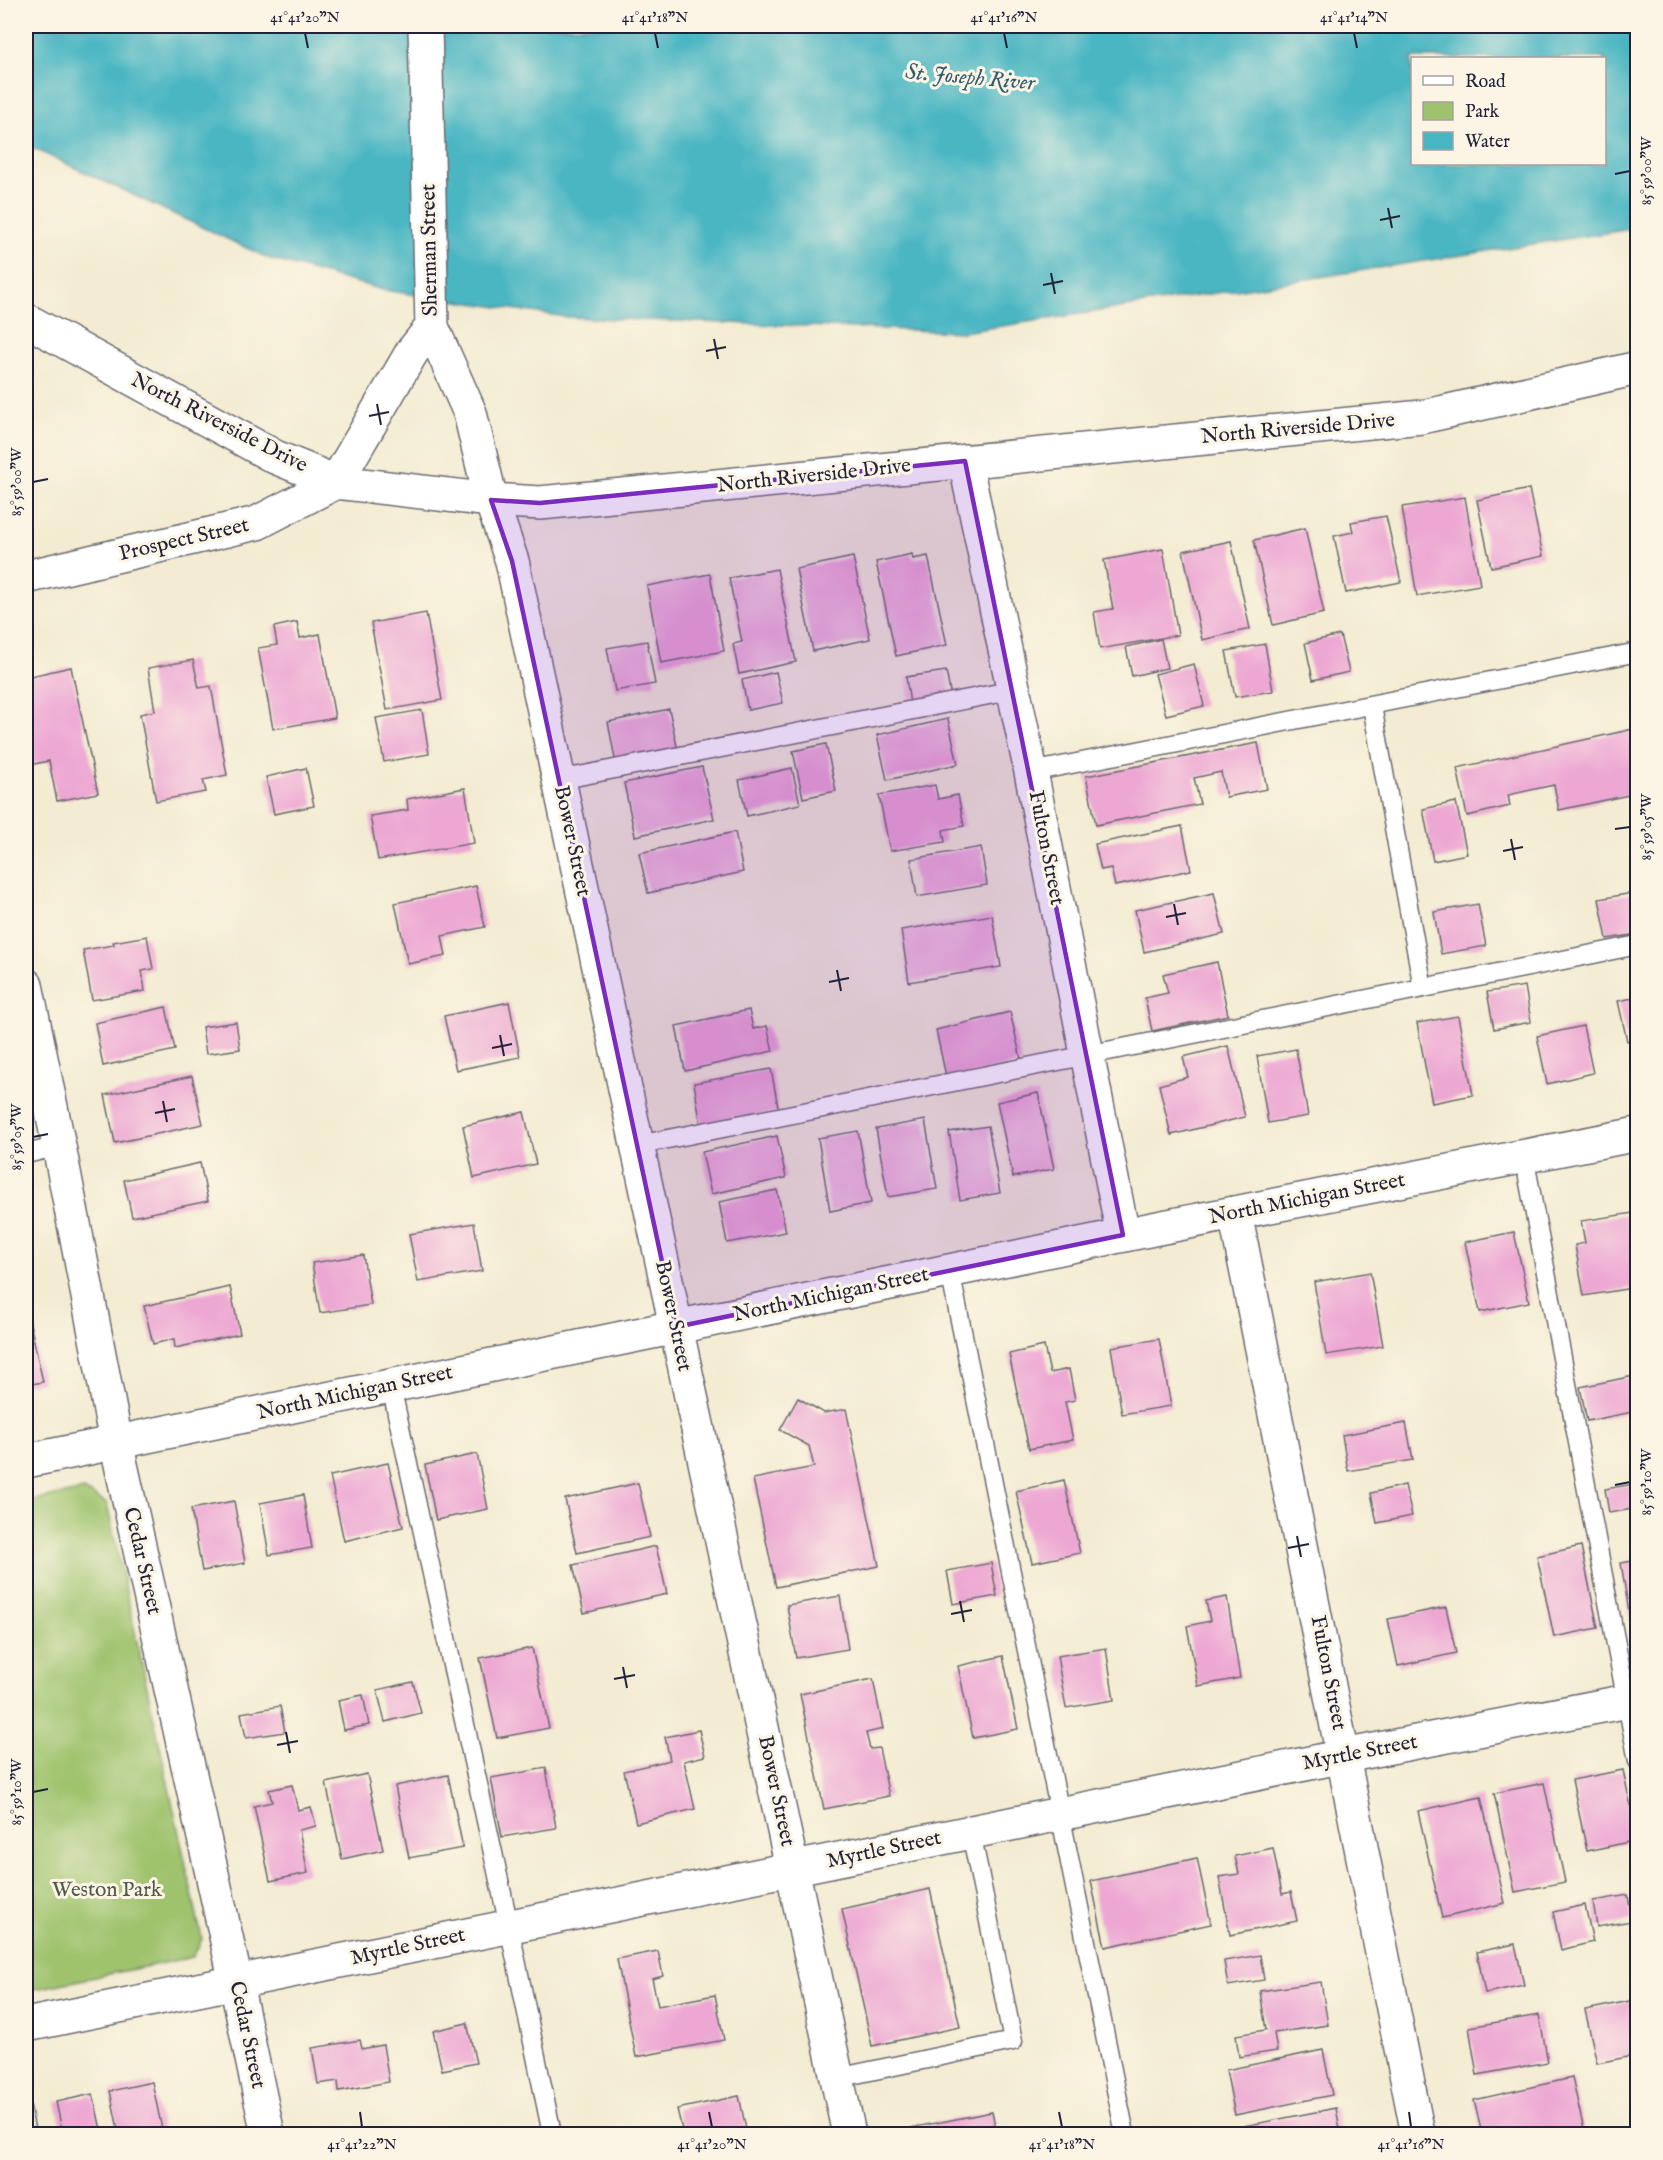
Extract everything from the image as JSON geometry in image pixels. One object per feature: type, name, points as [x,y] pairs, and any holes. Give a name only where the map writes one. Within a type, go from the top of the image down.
[{"type":"street","name":"Sherman Street","points":[[425,26],[432,327],[470,413],[491,500]]},
{"type":"street","name":"North Riverside Drive","points":[[26,320],[275,457],[336,482],[491,500],[540,503],[1422,417],[1638,368]]},
{"type":"street","points":[[336,482],[412,352],[432,327]]},
{"type":"street","name":"Fulton Street","points":[[965,461],[1031,772],[1123,1235]]},
{"type":"street","name":"Prospect Street","points":[[26,577],[257,523],[336,482]]},
{"type":"street","name":"Bower Street","points":[[491,500],[512,561],[849,2134]]},
{"type":"street","name":"Cedar Street","points":[[26,985],[116,1442],[268,2134]]},
{"type":"street","name":"North Michigan Street","points":[[26,1461],[1123,1235],[1638,1134]]},
{"type":"street","name":"Fulton Street","points":[[1236,1213],[1418,2134]]},
{"type":"street","name":"Myrtle Street","points":[[26,2025],[1344,1756],[1632,1700]]},
{"type":"lane","points":[[1031,772],[1638,652]]},
{"type":"lane","points":[[559,780],[1014,690]]},
{"type":"lane","points":[[1372,706],[1424,988]]},
{"type":"lane","points":[[638,1145],[1638,945]]},
{"type":"lane","points":[[26,1154],[59,1146]]},
{"type":"lane","points":[[1524,1156],[1632,1700],[1638,1761]]},
{"type":"lane","points":[[950,1271],[1125,2134]]},
{"type":"lane","points":[[391,1386],[552,2134]]},
{"type":"lane","points":[[837,2078],[1013,2040],[971,1832]]},
{"type":"highlighted area","points":[[965,461],[1123,1235],[676,1327],[512,561],[491,500],[540,503]]},
{"type":"green space","name":"Weston Park","points":[[84,1490],[107,1504],[202,1939],[193,1957],[26,1991],[26,1502]]},
{"type":"water","name":"St. Joseph River","points":[[26,26],[1637,26],[1637,228],[963,332],[566,317],[383,290],[270,259],[26,145]]},
{"type":"building","points":[[1529,489],[1543,556],[1491,567],[1477,500]]},
{"type":"building","points":[[1465,497],[1480,585],[1417,596],[1402,507]]},
{"type":"building","points":[[1386,516],[1401,582],[1346,593],[1334,536],[1353,532],[1351,522]]},
{"type":"building","points":[[1305,528],[1324,613],[1273,625],[1254,540]]},
{"type":"building","points":[[1231,541],[1250,629],[1202,640],[1183,551]]},
{"type":"building","points":[[1163,549],[1178,635],[1100,649],[1094,612],[1113,609],[1104,560]]},
{"type":"building","points":[[912,554],[913,559],[928,556],[947,645],[896,656],[876,562]]},
{"type":"building","points":[[853,557],[870,639],[813,651],[796,569]]},
{"type":"building","points":[[777,569],[796,662],[739,674],[733,644],[742,642],[729,578]]},
{"type":"building","points":[[710,574],[724,651],[661,663],[647,586]]},
{"type":"building","points":[[426,613],[442,700],[387,710],[371,623]]},
{"type":"building","points":[[297,622],[300,638],[320,634],[335,718],[273,729],[258,648],[277,645],[274,627]]},
{"type":"building","points":[[1340,635],[1349,672],[1313,680],[1305,643]]},
{"type":"building","points":[[1161,639],[1167,668],[1132,676],[1126,647]]},
{"type":"building","points":[[647,641],[655,684],[615,691],[607,648]]},
{"type":"building","points":[[1265,644],[1273,691],[1235,697],[1226,651]]},
{"type":"building","points":[[193,660],[199,688],[211,686],[227,775],[203,780],[206,792],[156,801],[140,714],[155,711],[148,668]]},
{"type":"building","points":[[1194,664],[1204,706],[1166,715],[1155,674]]},
{"type":"building","points":[[71,667],[98,793],[57,801],[49,761],[29,765],[26,750],[26,677]]},
{"type":"building","points":[[946,671],[951,697],[910,704],[906,677]]},
{"type":"building","points":[[776,672],[783,703],[748,710],[742,680]]},
{"type":"building","points":[[669,709],[678,751],[616,764],[608,722]]},
{"type":"building","points":[[422,710],[429,754],[384,762],[376,718]]},
{"type":"building","points":[[948,719],[958,764],[887,780],[877,735]]},
{"type":"building","points":[[1638,728],[1638,793],[1559,810],[1554,785],[1508,795],[1510,806],[1467,816],[1457,768]]},
{"type":"building","points":[[1258,743],[1267,789],[1226,797],[1221,772],[1194,778],[1200,804],[1096,825],[1086,776]]},
{"type":"building","points":[[826,744],[836,791],[803,798],[793,751]]},
{"type":"building","points":[[702,767],[714,819],[635,836],[624,783]]},
{"type":"building","points":[[306,768],[314,806],[274,814],[266,777]]},
{"type":"building","points":[[792,768],[800,804],[747,816],[739,780]]},
{"type":"building","points":[[935,785],[938,799],[958,795],[964,826],[943,830],[945,842],[890,851],[879,795]]},
{"type":"building","points":[[465,788],[474,843],[378,860],[370,816],[408,810],[407,799]]},
{"type":"building","points":[[1456,802],[1467,854],[1433,861],[1423,809]]},
{"type":"building","points":[[1182,826],[1191,870],[1115,886],[1111,868],[1101,870],[1095,844]]},
{"type":"building","points":[[735,832],[743,872],[648,893],[639,853]]},
{"type":"building","points":[[981,847],[987,885],[917,897],[911,859]]},
{"type":"building","points":[[476,886],[485,927],[442,936],[446,956],[408,964],[395,903]]},
{"type":"building","points":[[1638,892],[1638,934],[1607,939],[1599,899]]},
{"type":"building","points":[[1214,893],[1224,934],[1144,952],[1135,910]]},
{"type":"building","points":[[1478,904],[1486,946],[1441,954],[1434,912]]},
{"type":"building","points":[[992,915],[1001,967],[909,982],[901,930]]},
{"type":"building","points":[[147,936],[153,969],[142,971],[145,991],[92,1000],[83,950]]},
{"type":"building","points":[[1217,962],[1228,1015],[1152,1031],[1145,998],[1168,993],[1163,974]]},
{"type":"building","points":[[1525,986],[1531,1022],[1494,1029],[1487,992]]},
{"type":"building","points":[[1638,997],[1638,1039],[1627,1041],[1618,1001]]},
{"type":"building","points":[[509,1002],[520,1057],[456,1070],[444,1016]]},
{"type":"building","points":[[166,1007],[175,1050],[103,1066],[95,1023]]},
{"type":"building","points":[[749,1010],[753,1029],[767,1026],[773,1051],[685,1071],[676,1026]]},
{"type":"building","points":[[1010,1012],[1022,1063],[947,1081],[936,1030]]},
{"type":"building","points":[[1458,1016],[1473,1095],[1432,1103],[1417,1023]]},
{"type":"building","points":[[236,1022],[240,1049],[206,1054],[202,1027]]},
{"type":"building","points":[[1583,1026],[1593,1073],[1547,1084],[1537,1036]]},
{"type":"building","points":[[1228,1046],[1245,1117],[1171,1135],[1159,1085],[1188,1077],[1183,1057]]},
{"type":"building","points":[[1296,1049],[1308,1116],[1268,1123],[1257,1056]]},
{"type":"building","points":[[771,1069],[779,1112],[701,1126],[694,1083]]},
{"type":"building","points":[[192,1076],[203,1124],[115,1143],[105,1095]]},
{"type":"building","points":[[1038,1093],[1054,1169],[1013,1177],[997,1102]]},
{"type":"building","points":[[524,1112],[536,1164],[474,1178],[463,1126]]},
{"type":"building","points":[[925,1120],[937,1189],[888,1197],[876,1129]]},
{"type":"building","points":[[988,1126],[1000,1193],[960,1200],[949,1132]]},
{"type":"building","points":[[858,1131],[871,1203],[830,1211],[818,1138]]},
{"type":"building","points":[[777,1136],[786,1178],[711,1194],[702,1152]]},
{"type":"building","points":[[200,1163],[208,1201],[132,1217],[124,1180]]},
{"type":"building","points":[[777,1190],[786,1232],[727,1243],[719,1202]]},
{"type":"building","points":[[1633,1213],[1638,1237],[1638,1287],[1584,1296],[1575,1245],[1585,1243],[1581,1221]]},
{"type":"building","points":[[474,1223],[482,1271],[418,1282],[409,1234]]},
{"type":"building","points":[[1514,1232],[1529,1302],[1480,1312],[1465,1242]]},
{"type":"building","points":[[363,1255],[371,1305],[320,1313],[312,1263]]},
{"type":"building","points":[[1370,1272],[1383,1346],[1326,1355],[1314,1282]]},
{"type":"building","points":[[230,1287],[240,1334],[175,1348],[174,1339],[153,1344],[144,1306]]},
{"type":"building","points":[[26,1305],[43,1382],[26,1385]]},
{"type":"building","points":[[1159,1339],[1171,1406],[1122,1414],[1111,1347]]},
{"type":"building","points":[[1044,1346],[1050,1373],[1069,1369],[1075,1400],[1065,1402],[1073,1440],[1029,1449],[1009,1354]]},
{"type":"building","points":[[1634,1376],[1638,1394],[1638,1411],[1587,1421],[1580,1387]]},
{"type":"building","points":[[798,1398],[824,1413],[846,1409],[879,1566],[776,1587],[753,1479],[814,1467],[809,1446],[780,1430]]},
{"type":"building","points":[[1406,1423],[1413,1460],[1348,1471],[1342,1435]]},
{"type":"building","points":[[477,1454],[488,1509],[436,1520],[425,1465]]},
{"type":"building","points":[[388,1463],[403,1527],[344,1541],[330,1476]]},
{"type":"building","points":[[1064,1480],[1080,1553],[1032,1563],[1016,1491]]},
{"type":"building","points":[[638,1483],[650,1537],[577,1553],[565,1499]]},
{"type":"building","points":[[1638,1483],[1638,1508],[1609,1513],[1605,1489]]},
{"type":"building","points":[[1405,1485],[1412,1516],[1377,1523],[1371,1493]]},
{"type":"building","points":[[303,1495],[312,1548],[269,1555],[260,1503]]},
{"type":"building","points":[[234,1501],[245,1563],[202,1571],[191,1509]]},
{"type":"building","points":[[656,1546],[667,1594],[584,1613],[573,1565]]},
{"type":"building","points":[[1581,1546],[1598,1628],[1554,1637],[1537,1556]]},
{"type":"building","points":[[1638,1560],[1638,1623],[1631,1624],[1621,1563]]},
{"type":"building","points":[[991,1563],[997,1596],[953,1604],[947,1571]]},
{"type":"building","points":[[840,1596],[848,1649],[796,1658],[787,1605]]},
{"type":"building","points":[[1227,1597],[1240,1678],[1198,1686],[1187,1626],[1210,1621],[1206,1601]]},
{"type":"building","points":[[1446,1607],[1456,1653],[1398,1666],[1388,1619]]},
{"type":"building","points":[[532,1648],[549,1728],[497,1738],[480,1658]]},
{"type":"building","points":[[1106,1648],[1114,1700],[1066,1708],[1057,1656]]},
{"type":"building","points":[[1003,1656],[1018,1729],[973,1738],[958,1666]]},
{"type":"building","points":[[873,1679],[883,1729],[866,1733],[870,1749],[879,1748],[889,1796],[824,1809],[800,1694]]},
{"type":"building","points":[[413,1682],[421,1713],[385,1722],[377,1690]]},
{"type":"building","points":[[363,1695],[369,1725],[344,1730],[338,1700]]},
{"type":"building","points":[[280,1706],[285,1732],[246,1738],[241,1713]]},
{"type":"building","points":[[699,1730],[705,1756],[684,1761],[695,1809],[636,1823],[624,1771],[670,1760],[665,1737]]},
{"type":"building","points":[[546,1768],[556,1828],[502,1837],[491,1778]]},
{"type":"building","points":[[1623,1770],[1638,1840],[1587,1851],[1572,1780]]},
{"type":"building","points":[[367,1774],[383,1850],[342,1859],[326,1783]]},
{"type":"building","points":[[448,1775],[463,1848],[409,1858],[395,1786]]},
{"type":"building","points":[[1544,1783],[1565,1882],[1515,1892],[1494,1793]]},
{"type":"building","points":[[292,1785],[298,1810],[311,1807],[316,1826],[299,1830],[308,1873],[270,1881],[254,1806],[272,1802],[269,1790]]},
{"type":"building","points":[[1481,1797],[1505,1903],[1442,1918],[1418,1811]]},
{"type":"building","points":[[1273,1848],[1282,1894],[1291,1892],[1297,1921],[1230,1935],[1219,1877],[1239,1874],[1235,1856]]},
{"type":"building","points":[[1197,1858],[1211,1924],[1105,1947],[1091,1881]]},
{"type":"building","points":[[930,1889],[960,2027],[872,2046],[842,1909]]},
{"type":"building","points":[[1628,1895],[1632,1921],[1597,1927],[1593,1901]]},
{"type":"building","points":[[1585,1905],[1593,1942],[1561,1950],[1553,1912]]},
{"type":"building","points":[[1515,1944],[1524,1985],[1485,1993],[1477,1952]]},
{"type":"building","points":[[658,1951],[663,1976],[652,1979],[658,2006],[715,1995],[724,2040],[636,2057],[617,1959]]},
{"type":"building","points":[[1260,1955],[1264,1980],[1228,1986],[1224,1961]]},
{"type":"building","points":[[1321,1982],[1328,2025],[1274,2033],[1277,2051],[1239,2057],[1236,2035],[1266,2030],[1260,1991]]},
{"type":"building","points":[[1630,2001],[1638,2035],[1638,2055],[1597,2063],[1585,2010]]},
{"type":"building","points":[[1539,2015],[1548,2062],[1477,2075],[1469,2027]]},
{"type":"building","points":[[467,2023],[476,2063],[442,2070],[433,2031]]},
{"type":"building","points":[[360,2040],[362,2049],[383,2045],[389,2082],[339,2091],[338,2081],[318,2084],[312,2048]]},
{"type":"building","points":[[1323,2050],[1332,2095],[1235,2115],[1226,2070]]},
{"type":"building","points":[[1572,2078],[1585,2134],[1482,2134],[1474,2100]]},
{"type":"building","points":[[152,2082],[163,2134],[119,2134],[110,2091]]},
{"type":"building","points":[[28,2094],[36,2134],[26,2134],[26,2095]]},
{"type":"building","points":[[93,2094],[102,2134],[63,2134],[56,2102]]},
{"type":"building","points":[[739,2096],[747,2134],[683,2134],[677,2109]]},
{"type":"building","points":[[1336,2108],[1341,2134],[1245,2134],[1244,2126]]},
{"type":"building","points":[[992,2112],[997,2134],[911,2134],[910,2128]]}]
